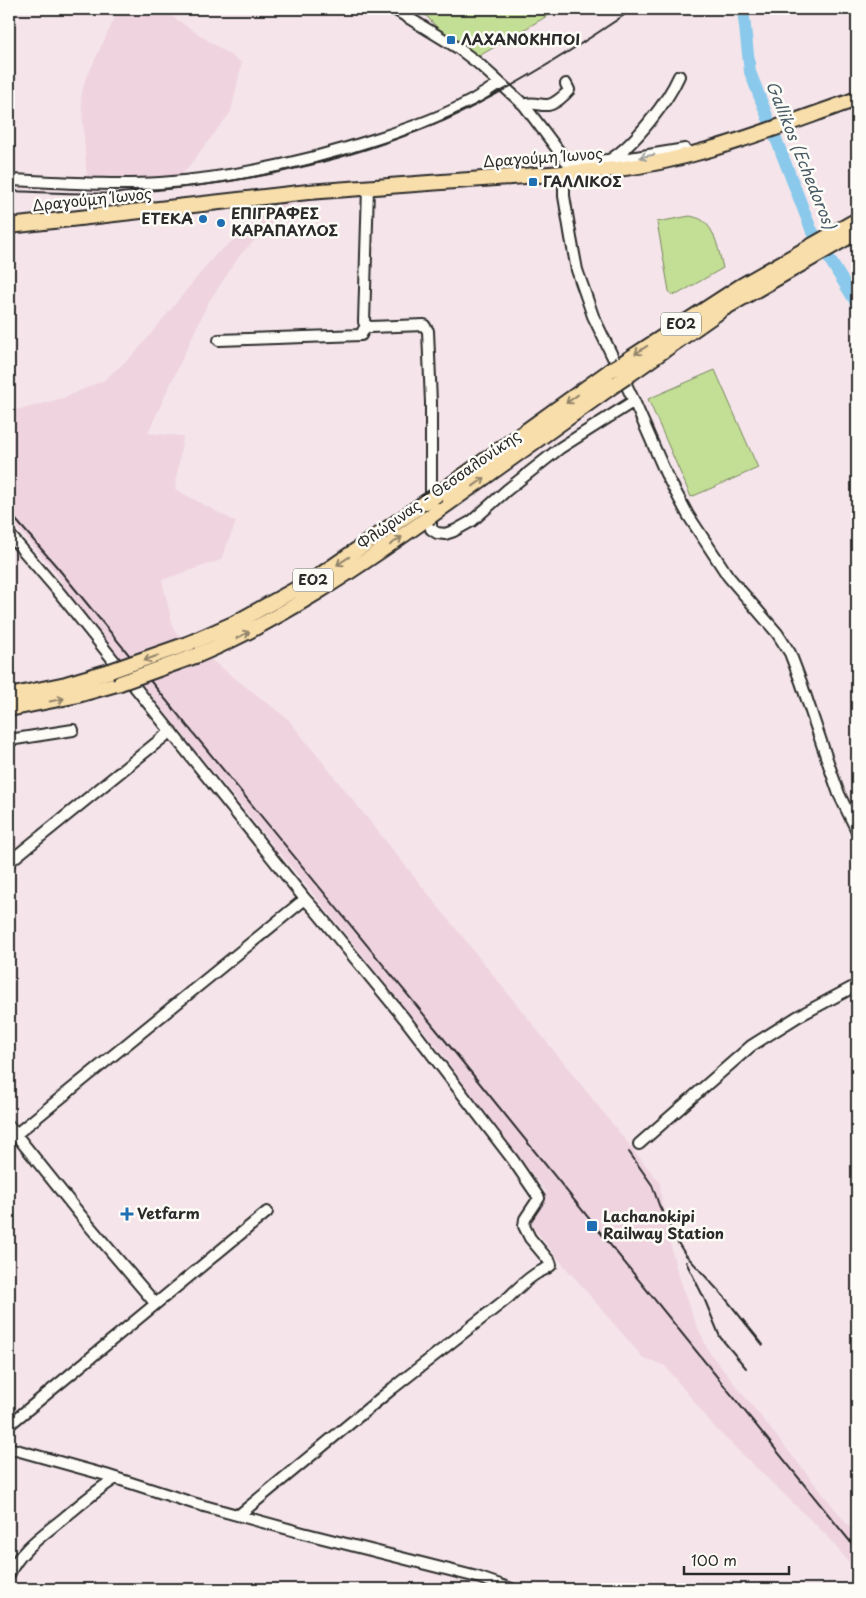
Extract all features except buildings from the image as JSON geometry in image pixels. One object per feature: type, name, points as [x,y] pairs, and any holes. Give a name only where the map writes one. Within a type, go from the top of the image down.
[{"type":"main road","name":"Δραγούμη Ίωνος","points":[[9,226],[298,193],[568,169],[632,167],[656,164],[692,155],[857,99]]},
{"type":"main road","name":"Φλώρινας - Θεσσαλονίκης","points":[[9,709],[74,696],[120,683],[194,649],[356,553],[432,498],[619,373],[690,332],[743,291],[857,220]]},
{"type":"main road","name":"Φλώρινας - Θεσσαλονίκης","points":[[743,291],[857,232]]},
{"type":"main road","name":"Φλώρινας - Θεσσαλονίκης","points":[[9,696],[66,684],[240,636],[297,606],[364,563],[433,514],[619,373]]},
{"type":"street","points":[[394,9],[405,12],[458,48],[479,64],[524,105],[568,169],[566,208],[577,270],[593,316],[634,401],[666,474],[698,530],[728,576],[777,634],[790,654],[802,682],[837,788],[857,831]]},
{"type":"street","points":[[610,159],[620,153],[641,131],[674,88],[679,76]]},
{"type":"street","points":[[9,180],[124,184],[158,183],[222,176],[266,168],[306,159],[403,130],[467,102],[499,83]]},
{"type":"street","points":[[524,105],[530,102],[549,105],[569,90],[566,84]]},
{"type":"street","points":[[568,169],[574,163],[630,158],[685,149],[692,155]]},
{"type":"street","points":[[219,340],[358,336],[363,332],[366,326],[364,322],[368,188]]},
{"type":"street","points":[[366,326],[424,325],[428,331],[431,402],[431,529],[437,533],[445,534],[454,531],[472,521],[507,490],[560,448],[634,401]]},
{"type":"street","points":[[9,534],[58,591],[305,899],[404,1018],[513,1160],[538,1198],[525,1219],[524,1226],[551,1265],[525,1282],[509,1297],[393,1388],[239,1515]]},
{"type":"street","points":[[9,740],[73,730]]},
{"type":"street","points":[[9,862],[171,731]]},
{"type":"street","points":[[155,1303],[11,1134],[305,899]]},
{"type":"street","points":[[638,1144],[751,1046],[790,1021],[857,985]]},
{"type":"street","points":[[9,1425],[267,1212]]},
{"type":"street","points":[[9,1448],[303,1534],[477,1577],[512,1589]]},
{"type":"street","points":[[9,1575],[19,1558],[30,1547],[98,1489],[116,1478]]},
{"type":"shaded area","points":[[119,9],[161,9],[242,63],[231,112],[182,175],[164,178],[87,179],[81,97],[85,80]]},
{"type":"shaded area","points":[[298,198],[241,254],[208,303],[148,433],[183,436],[175,489],[236,522],[221,560],[162,580],[174,631],[288,719],[660,1183],[663,1213],[676,1267],[694,1319],[709,1352],[857,1536],[857,1572],[825,1534],[716,1429],[665,1366],[643,1358],[554,1254],[529,1222],[546,1192],[440,1051],[280,853],[276,856],[270,848],[273,845],[70,596],[54,570],[9,518],[9,410],[22,409],[63,398],[104,380],[135,353],[215,255],[282,200]]},
{"type":"green space","points":[[420,9],[559,9],[469,62]]},
{"type":"green space","points":[[690,216],[702,220],[711,229],[723,268],[678,294],[672,295],[669,291],[657,222]]},
{"type":"green space","points":[[715,370],[758,468],[691,497],[648,399]]},
{"type":"waterway","name":"Gallikos (Echedoros)","points":[[743,9],[750,72],[811,229],[857,304]]},
{"type":"railway","points":[[9,191],[91,194],[164,189],[256,177],[346,155],[390,141],[475,105],[556,60],[633,9]]},
{"type":"railway","points":[[9,512],[57,567],[448,1044],[857,1550]]},
{"type":"railway","points":[[629,1152],[652,1185],[659,1205],[685,1254],[726,1299],[763,1345]]},
{"type":"railway","points":[[686,1262],[704,1298],[720,1337],[746,1368]]},
{"type":"place","name":"ΛΑΧΑΝΟΚΗΠΟΙ","points":[[451,40]]},
{"type":"place","name":"ΓΑΛΛΙΚΟΣ","points":[[533,182]]},
{"type":"place","name":"ΕΤΕΚΑ","points":[[203,219]]},
{"type":"place","name":"ΕΠΙΓΡΑΦΕΣ ΚΑΡΑΠΑΥΛΟΣ","points":[[221,223]]},
{"type":"place","name":"Vetfarm","points":[[127,1214]]},
{"type":"place","name":"Lachanokipi Railway Station","points":[[592,1226]]}]
